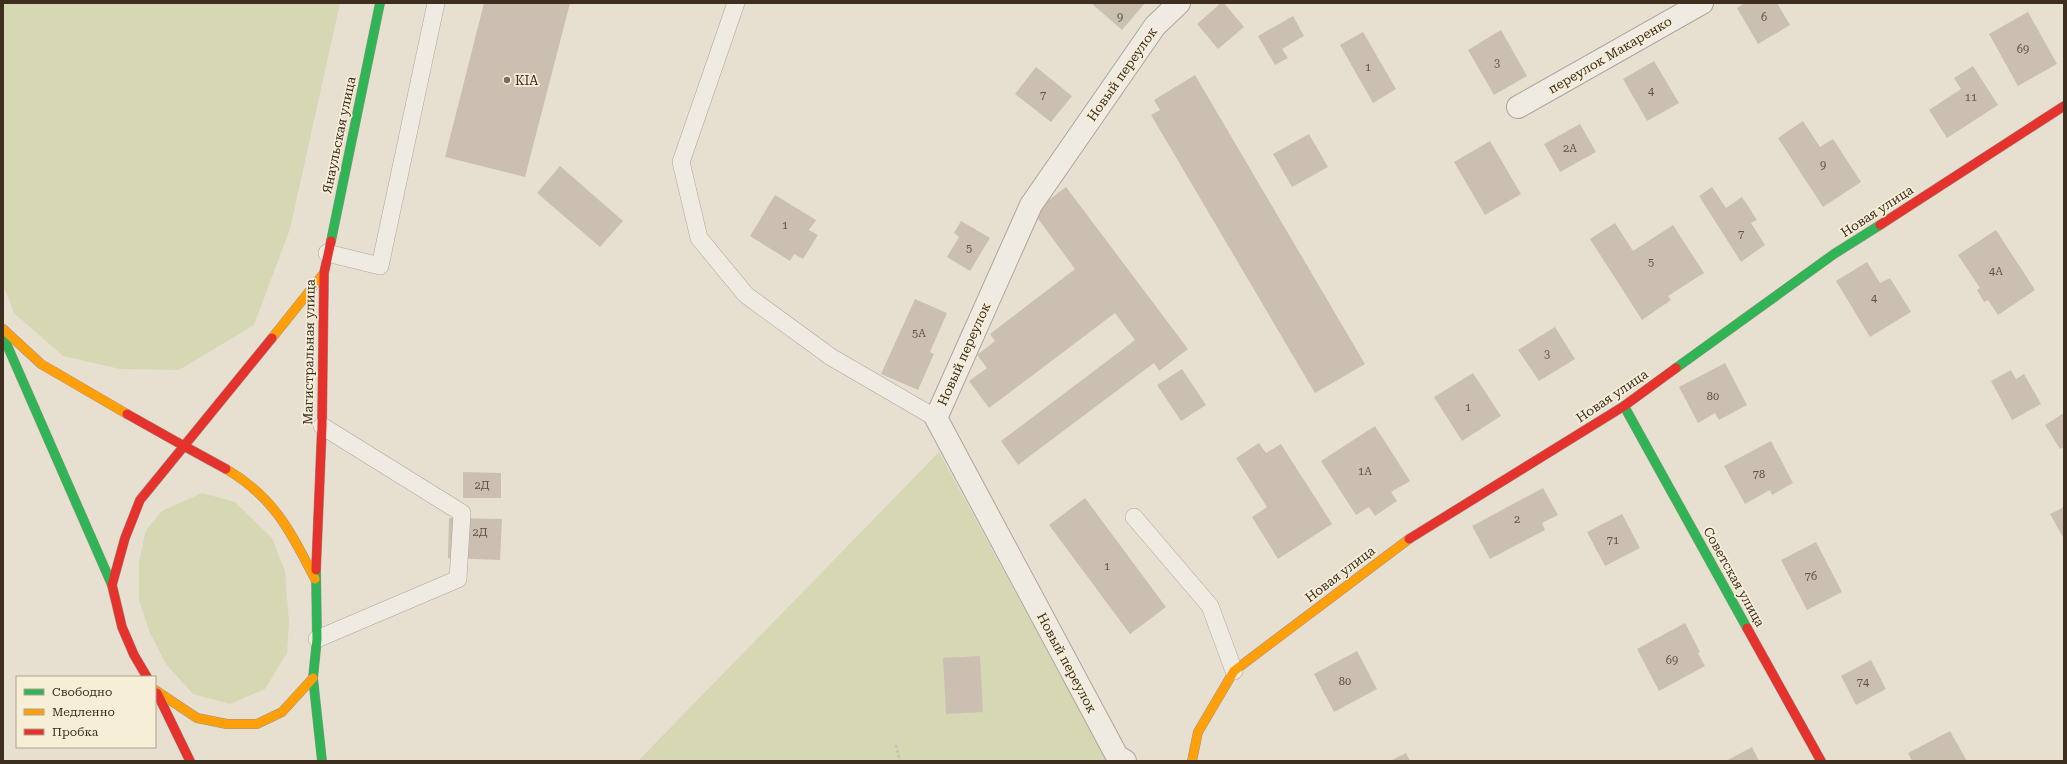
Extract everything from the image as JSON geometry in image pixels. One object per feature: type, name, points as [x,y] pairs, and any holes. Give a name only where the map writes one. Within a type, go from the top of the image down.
[{"type":"main road","name":"Янаульская улица","points":[[324,272],[380,3]]},
{"type":"main road","name":"Новая улица","points":[[1192,761],[1198,732],[1234,671],[1410,538],[1624,406],[1834,254],[2064,106]]},
{"type":"main road","name":"Магистральная улица","points":[[322,761],[313,678],[317,639],[316,580],[322,426],[324,272]]},
{"type":"main road","name":"Магистральная улица","points":[[112,584],[125,538],[140,500],[324,272]]},
{"type":"main road","points":[[3,329],[41,364],[76,386],[184,446]]},
{"type":"main road","name":"Магистральная улица","points":[[3,336],[112,584],[122,627],[134,655],[146,676]]},
{"type":"main road","name":"Советская улица","points":[[1624,406],[1821,761]]},
{"type":"main road","name":"Магистральная улица","points":[[184,446],[237,476],[266,499],[292,535],[316,580]]},
{"type":"main road","points":[[156,692],[197,718],[227,724],[257,724],[282,712],[313,678]]},
{"type":"main road","points":[[156,692],[190,761]]},
{"type":"street","name":"Новый переулок","points":[[1125,761],[1117,756],[936,418],[1031,205],[1155,26],[1179,3]]},
{"type":"street","name":"переулок Макаренко","points":[[1518,107],[1702,3]]},
{"type":"lane","points":[[327,253],[380,266],[436,3]]},
{"type":"lane","points":[[736,3],[680,162],[699,238],[746,295],[831,357],[936,418]]},
{"type":"lane","points":[[317,639],[458,579],[462,513],[322,426]]},
{"type":"lane","points":[[1134,517],[1210,606],[1234,671]]},
{"type":"path","points":[[896,745],[900,761]]},
{"type":"green space","points":[[3,3],[340,3],[290,229],[254,325],[179,370],[120,369],[63,356],[14,313],[3,285]]},
{"type":"green space","points":[[939,452],[1107,761],[638,761]]},
{"type":"green space","points":[[202,493],[235,502],[272,538],[285,571],[289,623],[287,653],[265,689],[230,704],[193,694],[166,664],[150,633],[139,600],[139,562],[146,530],[162,511]]},
{"type":"building","name":"KIA","points":[[484,3],[570,3],[525,177],[445,157]]},
{"type":"building","points":[[1091,3],[1145,3],[1122,30]]},
{"type":"building","points":[[1221,3],[1224,3],[1244,27],[1218,49],[1197,24]]},
{"type":"building","points":[[1745,3],[1777,3],[1790,25],[1758,44],[1737,8]]},
{"type":"building","points":[[2028,12],[2057,64],[2018,86],[1989,34]]},
{"type":"building","points":[[1293,16],[1304,36],[1282,49],[1288,58],[1275,65],[1258,36]]},
{"type":"building","points":[[1501,30],[1527,76],[1494,95],[1468,50]]},
{"type":"building","points":[[1363,32],[1396,89],[1373,103],[1340,45]]},
{"type":"building","points":[[1654,61],[1679,103],[1647,121],[1623,79]]},
{"type":"building","points":[[1973,66],[1998,105],[1947,138],[1929,110],[1961,89],[1954,78]]},
{"type":"building","points":[[1036,67],[1072,96],[1051,122],[1015,94]]},
{"type":"building","points":[[1195,75],[1365,364],[1315,393],[1151,115],[1160,110],[1154,100]]},
{"type":"building","points":[[1803,121],[1820,147],[1833,139],[1861,182],[1823,207],[1778,138]]},
{"type":"building","points":[[1580,124],[1596,152],[1560,172],[1544,144]]},
{"type":"building","points":[[1309,134],[1328,167],[1292,187],[1273,154]]},
{"type":"building","points":[[1490,141],[1521,194],[1485,215],[1454,162]]},
{"type":"building","points":[[560,166],[623,221],[600,247],[537,193]]},
{"type":"building","points":[[1066,187],[1188,349],[1159,371],[1154,363],[1018,465],[1001,441],[1135,340],[1115,313],[989,408],[969,381],[987,368],[977,355],[995,341],[990,334],[1075,269],[1033,212]]},
{"type":"building","points":[[1712,187],[1726,208],[1742,197],[1757,220],[1751,223],[1765,245],[1741,262],[1699,196]]},
{"type":"building","points":[[775,195],[816,220],[809,230],[818,235],[803,259],[794,254],[790,261],[750,236]]},
{"type":"building","points":[[961,221],[990,238],[970,271],[947,257],[959,237],[954,233]]},
{"type":"building","points":[[1615,223],[1633,251],[1673,225],[1704,273],[1668,296],[1671,300],[1642,320],[1590,239]]},
{"type":"building","points":[[1996,230],[2035,290],[1998,315],[1988,300],[1984,302],[1977,290],[1980,288],[1958,255]]},
{"type":"building","points":[[1867,262],[1880,283],[1890,278],[1911,312],[1870,337],[1836,281]]},
{"type":"building","points":[[915,299],[947,313],[930,352],[934,354],[918,390],[881,374]]},
{"type":"building","points":[[1555,327],[1575,359],[1539,381],[1518,350]]},
{"type":"building","points":[[1725,363],[1747,405],[1719,420],[1715,413],[1698,423],[1679,387]]},
{"type":"building","points":[[1182,369],[1206,405],[1181,421],[1157,385]]},
{"type":"building","points":[[2011,370],[2016,379],[2024,374],[2041,404],[2012,420],[1991,381]]},
{"type":"building","points":[[1473,373],[1501,416],[1462,441],[1434,397]]},
{"type":"building","points":[[2064,413],[2064,447],[2060,449],[2045,425]]},
{"type":"building","points":[[1375,426],[1410,481],[1391,492],[1397,501],[1375,516],[1369,507],[1356,515],[1321,461]]},
{"type":"building","points":[[1771,441],[1793,483],[1772,495],[1770,490],[1745,504],[1724,466]]},
{"type":"building","points":[[1259,443],[1266,453],[1281,444],[1332,524],[1278,559],[1252,517],[1267,507],[1236,458]]},
{"type":"building","points":[[463,472],[501,473],[501,498],[463,498]]},
{"type":"building","points":[[1543,488],[1558,515],[1542,523],[1545,530],[1490,559],[1472,526]]},
{"type":"building","points":[[1085,498],[1166,607],[1130,634],[1049,525]]},
{"type":"building","points":[[2064,507],[2064,539],[2050,514]]},
{"type":"building","points":[[1622,514],[1640,548],[1605,566],[1587,532]]},
{"type":"building","points":[[449,518],[502,519],[500,560],[448,558]]},
{"type":"building","points":[[1816,542],[1842,592],[1807,610],[1781,560]]},
{"type":"building","points":[[1685,623],[1700,652],[1698,653],[1705,666],[1659,691],[1637,649]]},
{"type":"building","points":[[1357,651],[1377,689],[1334,712],[1314,674]]},
{"type":"building","points":[[980,656],[983,712],[946,714],[943,658]]},
{"type":"building","points":[[1871,660],[1886,689],[1856,705],[1841,676]]},
{"type":"building","points":[[1950,731],[1967,761],[1912,761],[1908,753]]},
{"type":"building","points":[[1752,747],[1759,761],[1726,761]]},
{"type":"building","points":[[1406,753],[1410,761],[1390,761]]},
{"type":"traffic: fast","points":[[331,241],[380,3]]},
{"type":"traffic: fast","points":[[1676,368],[1834,254],[1880,225]]},
{"type":"traffic: fast","points":[[3,336],[112,585]]},
{"type":"traffic: fast","points":[[1624,406],[1747,628]]},
{"type":"traffic: fast","points":[[316,570],[317,639],[313,678],[322,761]]},
{"type":"traffic: slow","points":[[272,338],[324,273]]},
{"type":"traffic: slow","points":[[3,329],[41,364],[127,414]]},
{"type":"traffic: slow","points":[[226,469],[257,491],[280,517],[298,546],[315,579]]},
{"type":"traffic: slow","points":[[1192,761],[1198,732],[1234,671],[1409,539]]},
{"type":"traffic: slow","points":[[156,691],[197,718],[227,724],[257,724],[282,712],[313,678]]},
{"type":"traffic: jam","points":[[1880,225],[2064,106]]},
{"type":"traffic: jam","points":[[316,570],[322,426],[324,273],[331,241]]},
{"type":"traffic: jam","points":[[127,414],[184,446],[272,338]]},
{"type":"traffic: jam","points":[[1409,539],[1624,406],[1676,368]]},
{"type":"traffic: jam","points":[[146,676],[134,655],[122,627],[112,585],[125,538],[140,500],[184,446],[226,469]]},
{"type":"traffic: jam","points":[[1747,628],[1821,761]]},
{"type":"traffic: jam","points":[[157,693],[190,761]]},
{"type":"place","name":"KIA","points":[[507,80]]}]
